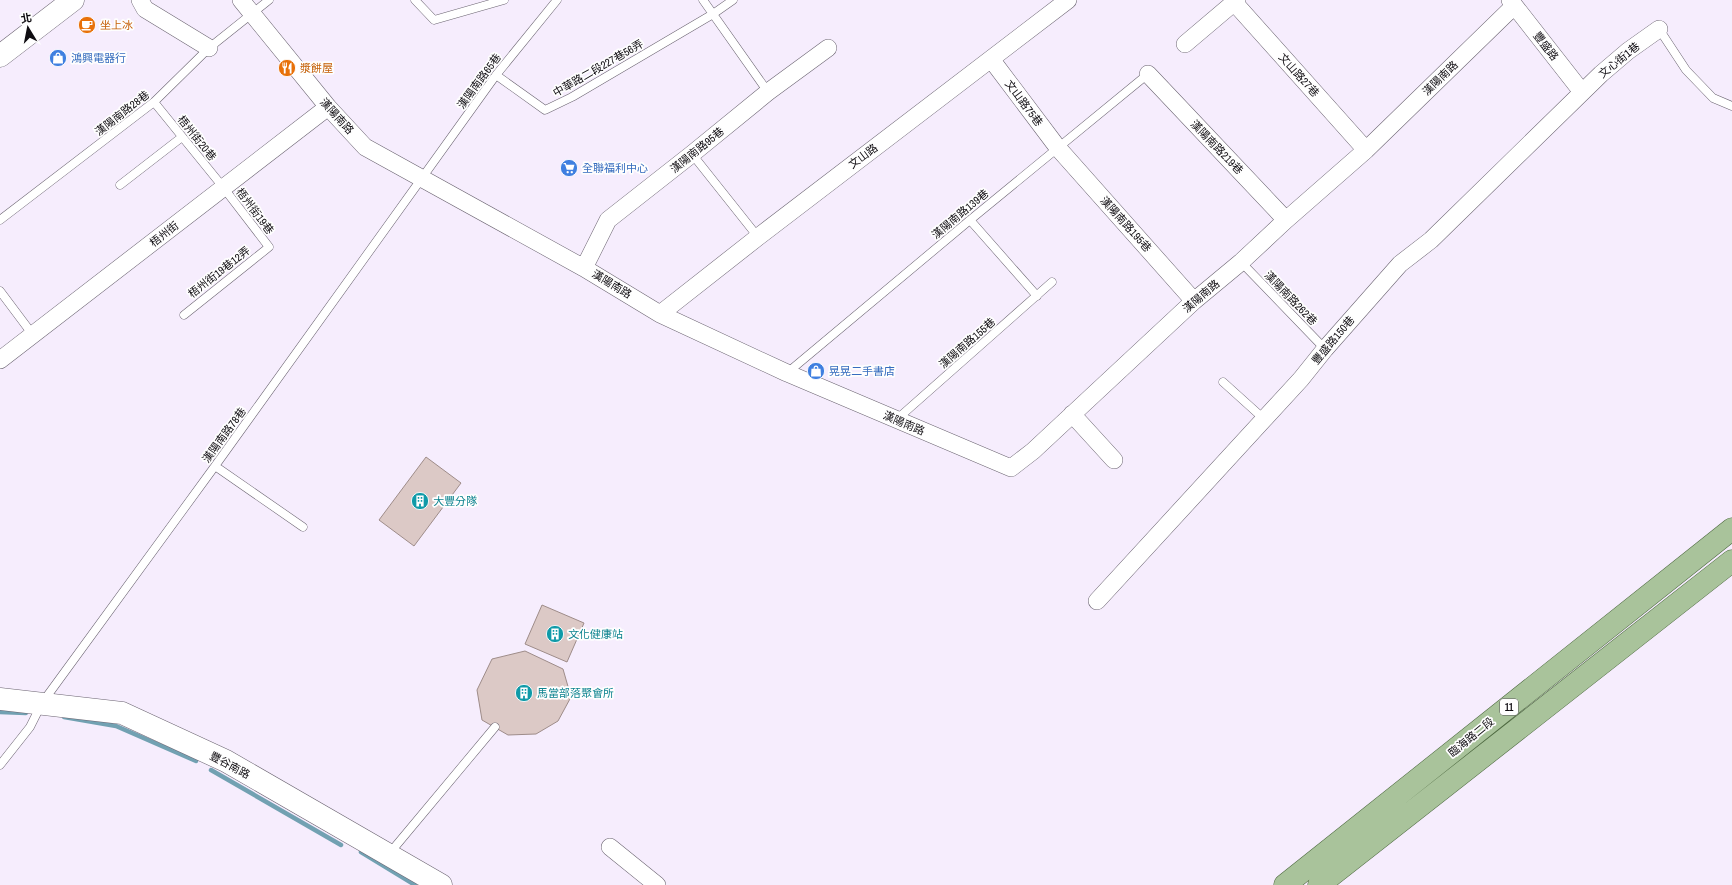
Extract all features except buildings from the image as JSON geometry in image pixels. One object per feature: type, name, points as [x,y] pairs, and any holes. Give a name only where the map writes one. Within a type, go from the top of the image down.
[{"type":"main road","name":"臨海路二段","points":[[1285,885],[1732,529]]},
{"type":"main road","name":"臨海路二段","points":[[1319,885],[1732,561]]},
{"type":"street","points":[[0,56],[73,0]]},
{"type":"street","points":[[140,0],[145,9],[209,48]]},
{"type":"street","name":"漢陽南路","points":[[241,0],[250,14],[328,107],[366,147],[584,268],[660,314],[787,373],[1011,468],[1033,451],[1194,301],[1241,262],[1286,220],[1366,150],[1515,2]]},
{"type":"street","name":"文山路","points":[[660,314],[758,237],[1068,0]]},
{"type":"street","points":[[1185,44],[1235,1]]},
{"type":"street","name":"文山路27巷","points":[[1235,1],[1366,150]]},
{"type":"street","name":"豐盛路","points":[[1515,2],[1582,92]]},
{"type":"street","name":"文心街1巷","points":[[1582,92],[1628,51],[1659,30]]},
{"type":"street","name":"漢陽南路95巷","points":[[584,268],[608,220],[768,92],[828,48]]},
{"type":"street","name":"文山路75巷","points":[[991,59],[1058,148]]},
{"type":"street","name":"漢陽南路219巷","points":[[1148,74],[1286,220]]},
{"type":"street","name":"豐盛路150巷","points":[[1097,602],[1301,379],[1324,349],[1400,264],[1431,240],[1582,92]]},
{"type":"street","name":"梧州街","points":[[0,360],[328,107]]},
{"type":"street","name":"漢陽南路195巷","points":[[1058,148],[1194,301]]},
{"type":"street","points":[[1072,414],[1114,460]]},
{"type":"street","name":"豐谷南路","points":[[0,699],[122,713],[226,762],[442,885]]},
{"type":"street","points":[[610,847],[657,885]]},
{"type":"lane","name":"漢陽南路28巷","points":[[0,220],[154,102],[209,48],[269,0]]},
{"type":"lane","points":[[415,0],[434,20],[504,0]]},
{"type":"lane","name":"漢陽南路65巷","points":[[423,179],[496,75],[557,0]]},
{"type":"lane","points":[[704,0],[768,92]]},
{"type":"lane","points":[[713,14],[733,0]]},
{"type":"lane","name":"中華路二段227巷56弄","points":[[496,75],[545,110],[572,97],[713,14]]},
{"type":"lane","points":[[1659,30],[1686,70],[1713,98],[1732,106]]},
{"type":"lane","name":"漢陽南路139巷","points":[[787,373],[1148,74]]},
{"type":"lane","name":"梧州街20巷","points":[[154,102],[223,188]]},
{"type":"lane","points":[[120,185],[182,137]]},
{"type":"lane","points":[[692,154],[758,237]]},
{"type":"lane","name":"漢陽南路78巷","points":[[0,765],[30,727],[42,703],[216,466],[423,179]]},
{"type":"lane","name":"梧州街19巷","points":[[223,188],[269,247]]},
{"type":"lane","points":[[970,220],[1037,296]]},
{"type":"lane","name":"梧州街19巷12弄","points":[[184,314],[269,247]]},
{"type":"lane","name":"漢陽南路262巷","points":[[1241,262],[1324,349]]},
{"type":"lane","name":"漢陽南路155巷","points":[[896,420],[1052,282]]},
{"type":"lane","points":[[0,291],[33,335]]},
{"type":"lane","points":[[1223,382],[1264,419]]},
{"type":"lane","points":[[216,466],[303,527]]},
{"type":"lane","points":[[388,854],[494,727]]},
{"type":"waterway","points":[[0,712],[26,713]]},
{"type":"waterway","points":[[64,717],[116,726],[196,761]]},
{"type":"waterway","points":[[211,770],[341,845]]},
{"type":"waterway","points":[[361,852],[415,885]]},
{"type":"place","name":"坐上冰","points":[[87,25]]},
{"type":"place","name":"鴻興電器行","points":[[58,58]]},
{"type":"place","name":"漿餅屋","points":[[287,68]]},
{"type":"place","name":"全聯福利中心","points":[[569,168]]},
{"type":"place","name":"晃晃二手書店","points":[[816,371]]},
{"type":"place","name":"大豐分隊","points":[[420,501]]},
{"type":"place","name":"文化健康站","points":[[555,634]]},
{"type":"place","name":"馬當部落聚會所","points":[[524,693]]}]
